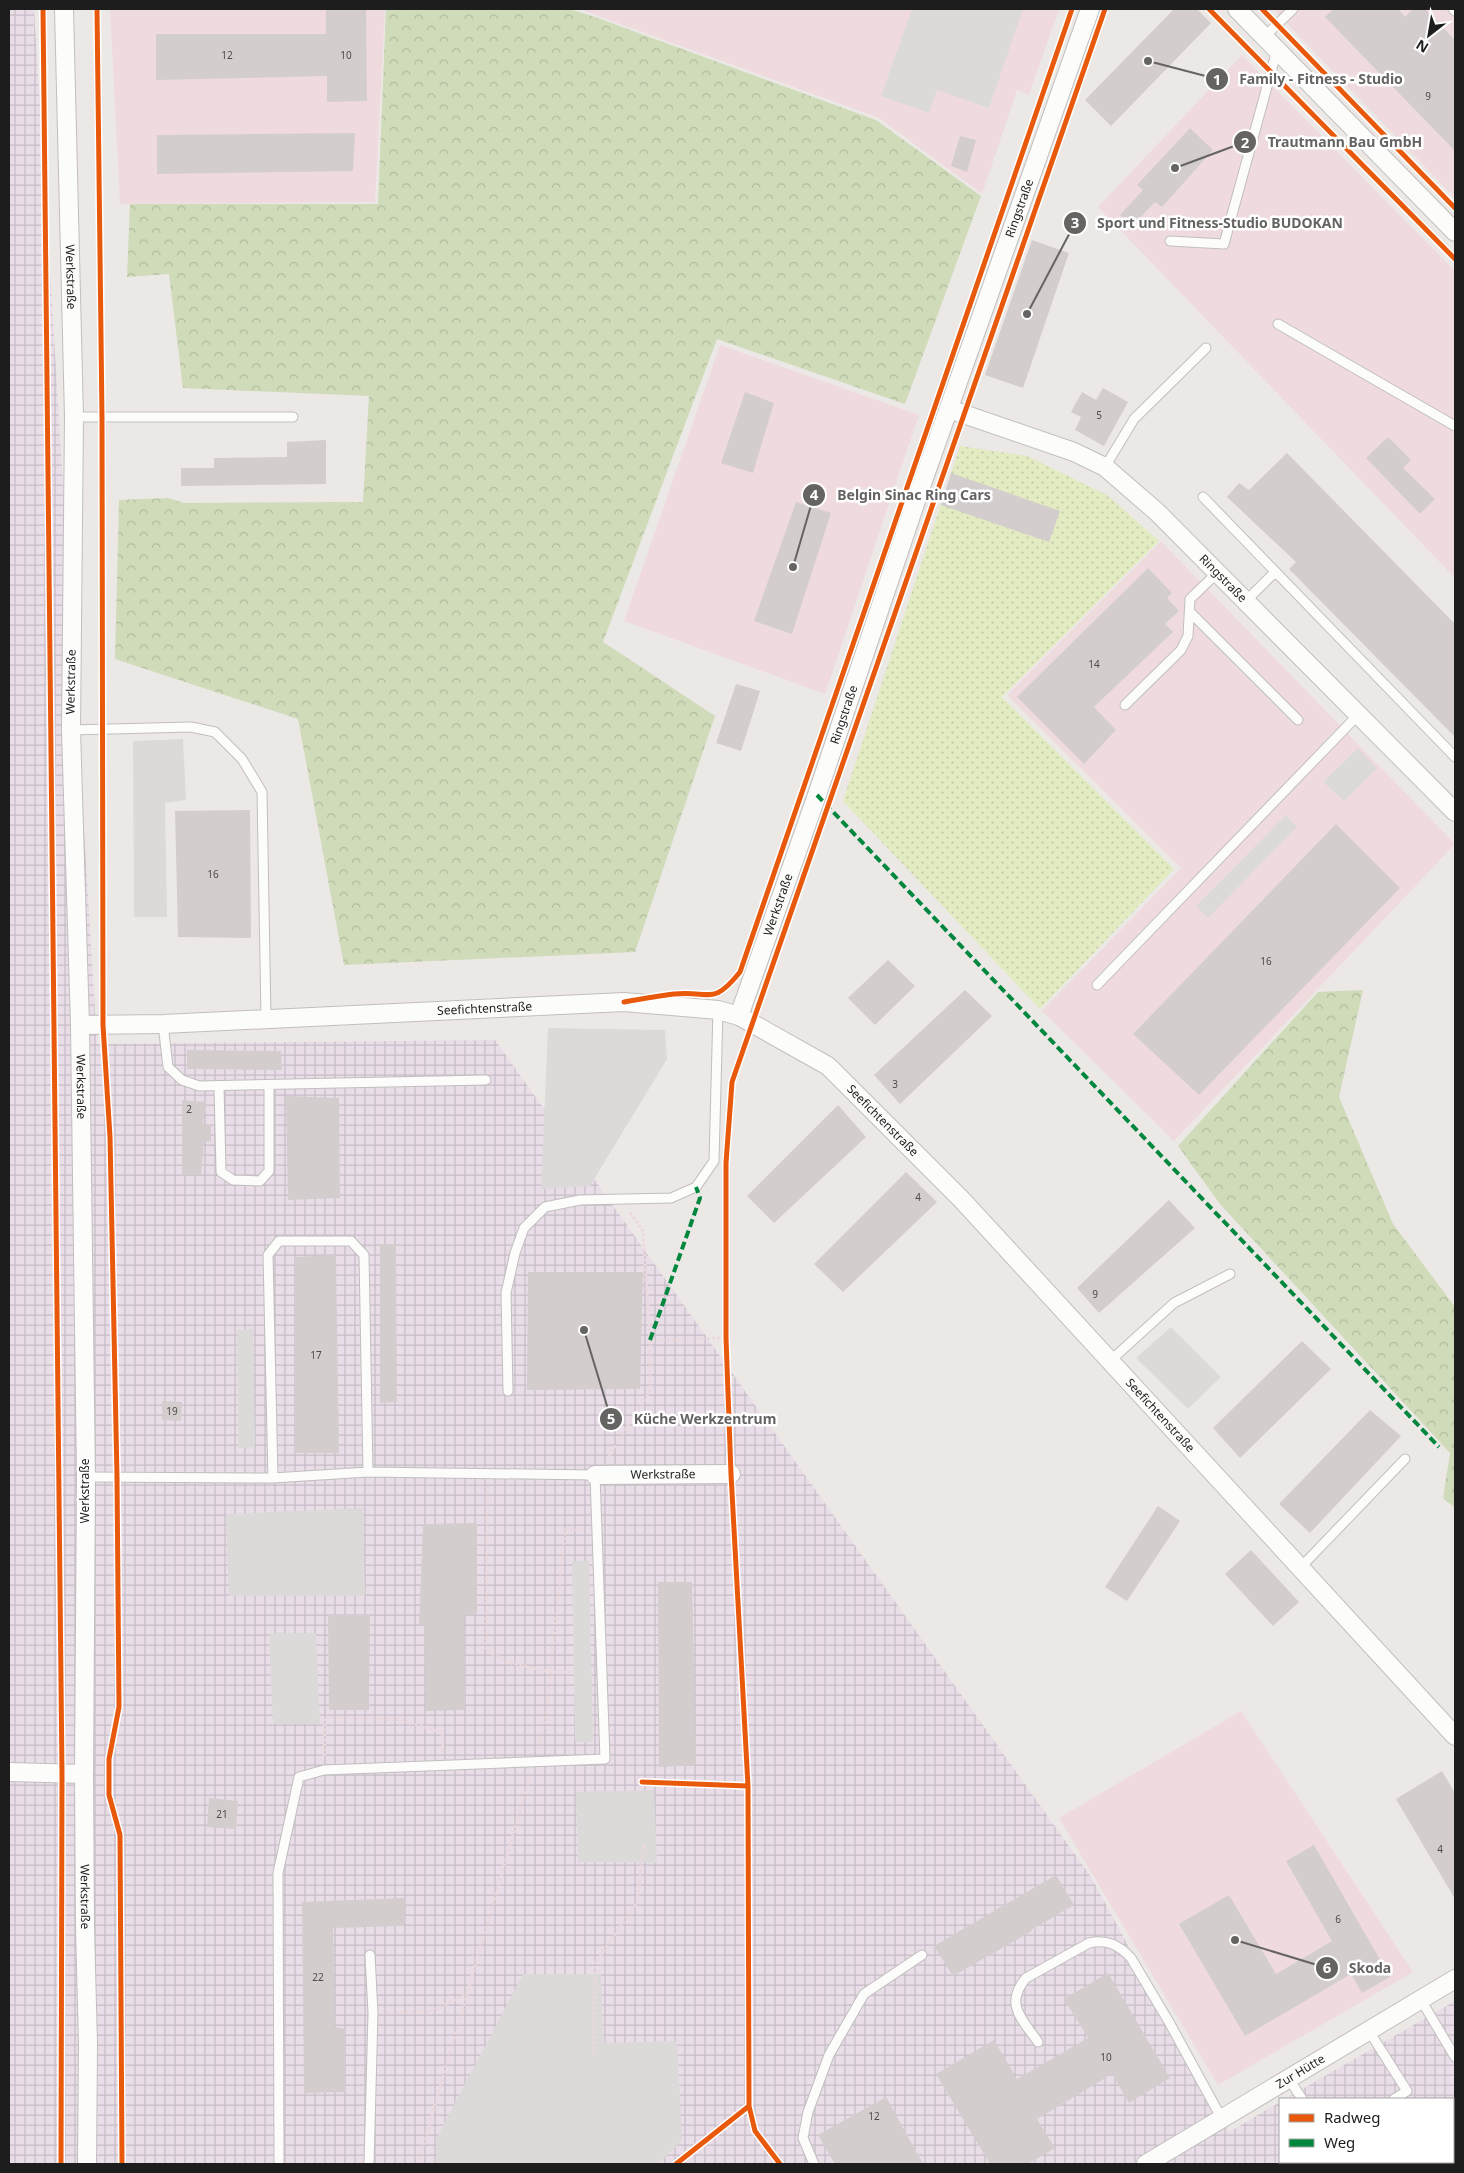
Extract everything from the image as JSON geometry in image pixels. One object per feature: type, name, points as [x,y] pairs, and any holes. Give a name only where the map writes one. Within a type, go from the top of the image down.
[{"type":"street","name":"Werkstraße","points":[[64,9],[74,417],[71,730],[80,1025],[86,1477],[84,1774],[88,2044],[87,2164]]},
{"type":"street","name":"Ringstraße","points":[[817,795],[949,409],[1090,9]]},
{"type":"street","points":[[1237,9],[1455,232]]},
{"type":"street","name":"Ringstraße","points":[[949,409],[1065,449],[1105,467],[1157,512],[1455,810]]},
{"type":"street","name":"Werkstraße","points":[[739,1016],[817,795]]},
{"type":"street","name":"Seefichtenstraße","points":[[80,1025],[164,1024],[624,1002],[718,1010],[739,1016],[828,1066],[962,1200],[1455,1736]]},
{"type":"street","name":"Werkstraße","points":[[602,1475],[730,1474]]},
{"type":"street","points":[[9,1772],[84,1774]]},
{"type":"street","name":"Zur Hütte","points":[[1146,2164],[1455,1979]]},
{"type":"lane","points":[[1170,241],[1224,244],[1270,43],[1293,9]]},
{"type":"lane","points":[[1278,324],[1455,426]]},
{"type":"lane","points":[[1105,467],[1134,419],[1206,348]]},
{"type":"lane","points":[[74,417],[293,417]]},
{"type":"lane","points":[[1203,497],[1455,757]]},
{"type":"lane","points":[[1245,602],[1275,572]]},
{"type":"lane","points":[[1125,705],[1181,650],[1188,636],[1190,599],[1217,573]]},
{"type":"lane","points":[[1190,612],[1298,720]]},
{"type":"lane","points":[[1097,985],[1358,715]]},
{"type":"lane","points":[[71,730],[191,727],[216,732],[242,759],[262,792],[266,1018]]},
{"type":"lane","points":[[508,1391],[506,1293],[515,1253],[524,1228],[545,1207],[580,1200],[671,1198],[696,1187],[714,1161],[718,1010]]},
{"type":"lane","points":[[164,1024],[168,1067],[182,1080],[199,1086],[486,1080]]},
{"type":"lane","points":[[219,1086],[221,1172],[233,1180],[260,1181],[269,1172],[269,1085]]},
{"type":"lane","points":[[273,1478],[268,1255],[279,1241],[351,1240],[364,1255],[368,1472]]},
{"type":"lane","points":[[1110,1361],[1174,1304],[1230,1274]]},
{"type":"lane","points":[[1300,1568],[1405,1459]]},
{"type":"lane","points":[[86,1477],[273,1478],[368,1472],[602,1475],[597,1530],[605,1759],[324,1770],[299,1777],[278,1873],[279,2164]]},
{"type":"lane","points":[[1038,2042],[1016,2009],[1014,1998],[1019,1987],[1026,1978],[1089,1942],[1100,1940],[1113,1944],[1124,1950],[1131,1958],[1169,2022],[1222,2119]]},
{"type":"lane","points":[[369,2164],[373,2012],[370,1955]]},
{"type":"lane","points":[[814,2164],[803,2138],[808,2112],[829,2055],[864,1994],[922,1955]]},
{"type":"lane","points":[[1421,2000],[1455,2057]]},
{"type":"lane","points":[[1369,2031],[1407,2092],[1396,2098]]},
{"type":"lane","points":[[1289,2079],[1301,2098]]},
{"type":"path","points":[[602,1475],[609,1456],[650,1391],[650,1340],[643,1231],[621,1200]]},
{"type":"path","points":[[650,1340],[726,1338]]},
{"type":"path","points":[[487,1473],[486,1650],[507,1662],[551,1672],[574,1672]]},
{"type":"path","points":[[418,2164],[546,1718],[565,1530],[597,1530]]},
{"type":"path","points":[[324,1770],[325,1718],[397,1719],[442,1732],[443,1766]]},
{"type":"path","points":[[594,2054],[595,1962],[636,1903],[644,1842]]},
{"type":"path","points":[[373,2012],[434,2011],[468,1993]]},
{"type":"shaded area","points":[[9,9],[34,9],[97,1044],[495,1040],[1091,1877],[1229,2132],[1279,2103],[1279,2163],[1454,2163],[1454,2098],[1287,2098],[1455,2001],[1455,2164],[9,2164]]},
{"type":"shaded area","points":[[110,9],[385,9],[375,202],[120,204]]},
{"type":"shaded area","points":[[579,9],[1059,9],[1029,95],[1017,90],[982,194],[879,118]]},
{"type":"shaded area","points":[[912,9],[1023,9],[989,108],[937,90],[929,113],[881,96]]},
{"type":"shaded area","points":[[1273,9],[1455,9],[1455,198]]},
{"type":"shaded area","points":[[1242,55],[1455,271],[1455,578],[1098,207]]},
{"type":"shaded area","points":[[720,345],[919,415],[825,694],[624,621]]},
{"type":"shaded area","points":[[1161,541],[1455,844],[1174,1141],[1042,1011],[1181,868],[1007,695]]},
{"type":"shaded area","points":[[183,739],[186,800],[165,803],[167,917],[134,917],[133,741]]},
{"type":"shaded area","points":[[1358,748],[1377,768],[1344,801],[1323,782]]},
{"type":"shaded area","points":[[1286,815],[1297,827],[1208,918],[1196,906]]},
{"type":"shaded area","points":[[548,1028],[665,1030],[667,1059],[590,1186],[541,1189]]},
{"type":"shaded area","points":[[1171,1327],[1221,1377],[1188,1409],[1136,1358]]},
{"type":"shaded area","points":[[253,1329],[255,1447],[238,1448],[237,1330]]},
{"type":"shaded area","points":[[363,1508],[365,1596],[229,1596],[226,1514]]},
{"type":"shaded area","points":[[589,1560],[593,1742],[575,1742],[572,1562]]},
{"type":"shaded area","points":[[269,1633],[316,1633],[320,1724],[273,1724]]},
{"type":"shaded area","points":[[1241,1711],[1413,1972],[1218,2085],[1059,1818]]},
{"type":"shaded area","points":[[654,1790],[657,1863],[578,1862],[576,1792]]},
{"type":"shaded area","points":[[523,1974],[601,1974],[603,2043],[677,2041],[682,2140],[658,2164],[437,2164],[436,2139]]},
{"type":"green space","points":[[386,9],[569,9],[592,16],[876,120],[981,196],[905,404],[717,339],[603,642],[715,716],[635,952],[344,965],[298,719],[115,659],[119,500],[168,498],[184,503],[363,502],[369,396],[183,388],[169,274],[127,277],[130,204],[378,204]]},
{"type":"green space","points":[[960,446],[1027,456],[1107,495],[1159,541],[1002,697],[1174,869],[1040,1009],[843,801]]},
{"type":"green space","points":[[1363,990],[1339,1097],[1393,1224],[1455,1307],[1455,1508],[1443,1498],[1450,1453],[1220,1204],[1178,1146],[1318,992]]},
{"type":"building","points":[[326,9],[366,9],[367,101],[327,102],[327,76],[156,80],[156,34],[326,34]]},
{"type":"building","points":[[1174,9],[1197,9],[1211,23],[1111,126],[1085,100]]},
{"type":"building","points":[[1334,9],[1398,9],[1405,17],[1413,9],[1425,9],[1455,40],[1455,151],[1325,17]]},
{"type":"building","points":[[1190,128],[1213,150],[1162,207],[1155,202],[1132,226],[1120,215],[1143,190],[1137,185]]},
{"type":"building","points":[[355,133],[353,171],[157,174],[157,135]]},
{"type":"building","points":[[960,136],[976,140],[967,172],[951,166]]},
{"type":"building","points":[[1032,240],[1069,253],[1023,388],[985,375]]},
{"type":"building","points":[[1103,388],[1128,402],[1104,446],[1075,430],[1081,417],[1071,412],[1082,392],[1096,400]]},
{"type":"building","points":[[745,392],[774,403],[753,473],[721,463]]},
{"type":"building","points":[[1388,437],[1411,460],[1403,468],[1435,499],[1420,514],[1366,458]]},
{"type":"building","points":[[326,440],[326,484],[181,486],[181,468],[214,468],[214,458],[287,457],[287,442]]},
{"type":"building","points":[[1287,453],[1455,624],[1455,737],[1289,569],[1296,562],[1227,497],[1239,483],[1249,490]]},
{"type":"building","points":[[951,473],[1060,511],[1049,542],[941,505]]},
{"type":"building","points":[[796,502],[831,513],[792,634],[754,621]]},
{"type":"building","points":[[1148,568],[1172,593],[1167,598],[1179,611],[1165,624],[1173,632],[1094,707],[1116,730],[1084,764],[1017,697]]},
{"type":"building","points":[[736,684],[760,691],[741,751],[716,743]]},
{"type":"building","points":[[250,810],[251,938],[178,937],[175,811]]},
{"type":"building","points":[[1336,824],[1400,888],[1199,1095],[1133,1034]]},
{"type":"building","points":[[888,960],[915,986],[875,1025],[848,998]]},
{"type":"building","points":[[965,990],[992,1016],[900,1104],[874,1075]]},
{"type":"building","points":[[187,1050],[281,1051],[282,1070],[187,1069]]},
{"type":"building","points":[[286,1096],[339,1098],[340,1198],[288,1200]]},
{"type":"building","points":[[182,1100],[206,1102],[203,1125],[211,1125],[211,1142],[204,1141],[201,1175],[182,1175]]},
{"type":"building","points":[[838,1105],[866,1137],[774,1223],[747,1196]]},
{"type":"building","points":[[906,1172],[937,1202],[843,1292],[814,1264]]},
{"type":"building","points":[[1169,1200],[1195,1228],[1099,1313],[1077,1288]]},
{"type":"building","points":[[380,1244],[396,1244],[397,1402],[380,1403]]},
{"type":"building","points":[[336,1255],[339,1453],[295,1453],[295,1257]]},
{"type":"building","points":[[528,1272],[643,1272],[640,1389],[527,1390]]},
{"type":"building","points":[[1302,1341],[1331,1369],[1240,1458],[1213,1428]]},
{"type":"building","points":[[162,1401],[182,1402],[181,1421],[162,1420]]},
{"type":"building","points":[[1370,1410],[1401,1436],[1310,1533],[1279,1504]]},
{"type":"building","points":[[1158,1506],[1180,1521],[1127,1601],[1105,1587]]},
{"type":"building","points":[[477,1523],[477,1613],[464,1616],[465,1710],[426,1711],[424,1625],[419,1626],[423,1524]]},
{"type":"building","points":[[1251,1550],[1299,1602],[1273,1626],[1225,1574]]},
{"type":"building","points":[[658,1582],[692,1582],[696,1765],[659,1767]]},
{"type":"building","points":[[328,1615],[370,1615],[369,1710],[329,1710]]},
{"type":"building","points":[[1442,1771],[1455,1793],[1455,1899],[1396,1799]]},
{"type":"building","points":[[209,1798],[238,1801],[236,1829],[207,1827]]},
{"type":"building","points":[[1314,1845],[1390,1977],[1362,1993],[1351,1974],[1245,2036],[1179,1924],[1229,1895],[1276,1974],[1332,1941],[1286,1861]]},
{"type":"building","points":[[1056,1875],[1074,1905],[953,1976],[934,1946]]},
{"type":"building","points":[[405,1898],[404,1926],[333,1928],[335,2027],[345,2029],[345,2092],[304,2093],[302,1902]]},
{"type":"building","points":[[1108,1973],[1170,2078],[1129,2103],[1112,2074],[1037,2119],[1055,2148],[1028,2164],[990,2164],[936,2074],[994,2040],[1017,2079],[1088,2038],[1064,1999]]},
{"type":"building","points":[[886,2097],[923,2164],[835,2164],[818,2135]]},
{"type":"marked path","points":[[817,795],[1439,1447]]},
{"type":"marked path","points":[[650,1340],[700,1198],[696,1187]]},
{"type":"cycle path","points":[[43,9],[62,1774],[61,2164]]},
{"type":"cycle path","points":[[97,9],[102,417],[103,1025],[110,1137],[117,1477],[119,1707],[109,1759],[109,1795],[120,1835],[122,2164]]},
{"type":"cycle path","points":[[624,1002],[686,993],[710,995],[723,990],[740,972],[1072,9]]},
{"type":"cycle path","points":[[780,2164],[755,2131],[749,2106],[748,1786],[731,1474],[726,1338],[726,1163],[732,1082],[1105,9]]},
{"type":"cycle path","points":[[1209,9],[1455,259]]},
{"type":"cycle path","points":[[1262,9],[1455,208]]},
{"type":"cycle path","points":[[642,1782],[748,1786]]},
{"type":"cycle path","points":[[676,2164],[749,2106]]},
{"type":"place","name":"Family - Fitness - Studio","points":[[1148,61]]},
{"type":"place","name":"Trautmann Bau GmbH","points":[[1175,168]]},
{"type":"place","name":"Sport und Fitness-Studio BUDOKAN","points":[[1027,314]]},
{"type":"place","name":"Belgin Sinac Ring Cars","points":[[793,567]]},
{"type":"place","name":"Küche Werkzentrum","points":[[584,1330]]},
{"type":"place","name":"Skoda","points":[[1235,1940]]}]
